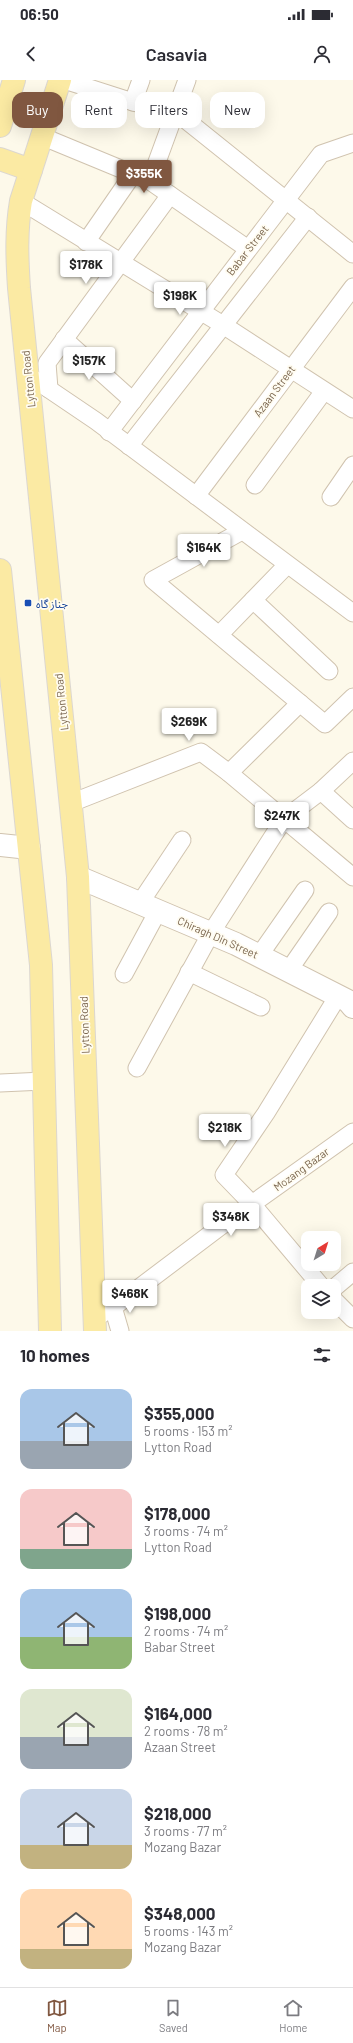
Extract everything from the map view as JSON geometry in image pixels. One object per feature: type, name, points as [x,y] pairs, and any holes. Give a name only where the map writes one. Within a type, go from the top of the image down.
[{"type":"main road","points":[[0,126],[14,80]]},
{"type":"main road","name":"Lytton Road","points":[[60,80],[21,201],[18,219],[17,250],[19,288],[78,877],[94,1325]]},
{"type":"main road","points":[[0,159],[31,170]]},
{"type":"main road","points":[[0,570],[41,965],[50,1331]]},
{"type":"street","points":[[64,80],[133,102],[141,80]]},
{"type":"street","points":[[183,92],[187,80]]},
{"type":"street","points":[[150,181],[170,128]]},
{"type":"street","points":[[196,128],[353,254]]},
{"type":"street","points":[[41,136],[150,181],[248,249]]},
{"type":"street","name":"Babar Street","points":[[110,432],[200,311],[321,154],[353,143]]},
{"type":"street","points":[[86,242],[133,174]]},
{"type":"street","points":[[49,389],[47,363],[170,195]]},
{"type":"street","points":[[21,201],[223,325],[353,409]]},
{"type":"street","points":[[129,446],[308,217]]},
{"type":"street","name":"Azaan Street","points":[[196,496],[353,287]]},
{"type":"street","points":[[64,340],[133,401]]},
{"type":"street","points":[[28,375],[110,432],[353,613]]},
{"type":"street","points":[[255,485],[324,391]]},
{"type":"street","points":[[331,497],[353,466]]},
{"type":"street","points":[[242,531],[153,580],[325,724],[353,697]]},
{"type":"street","points":[[219,635],[287,565]]},
{"type":"street","points":[[252,600],[330,671]]},
{"type":"street","points":[[229,773],[300,703]]},
{"type":"street","points":[[71,803],[202,752],[353,877]]},
{"type":"street","points":[[137,1068],[211,933],[284,819],[321,791],[353,761]]},
{"type":"street","points":[[321,791],[353,820]]},
{"type":"street","points":[[124,974],[149,907],[182,840]]},
{"type":"street","points":[[0,845],[29,848]]},
{"type":"street","name":"Chiragh Din Street","points":[[78,877],[211,933],[288,970],[346,1001]]},
{"type":"street","points":[[259,956],[305,890]]},
{"type":"street","points":[[288,970],[330,912]]},
{"type":"street","points":[[190,972],[261,1006]]},
{"type":"street","points":[[315,1279],[252,1204],[224,1175],[266,1113],[346,1001]]},
{"type":"street","points":[[0,1083],[44,1081]]},
{"type":"street","name":"Mozang Bazar","points":[[94,1325],[113,1307],[252,1204],[353,1132]]},
{"type":"street","points":[[341,1282],[353,1272]]},
{"type":"street","points":[[113,1307],[120,1331]]},
{"type":"street","points":[[341,1307],[353,1318]]},
{"type":"place","name":"جناز گاہ","points":[[28,603]]}]
